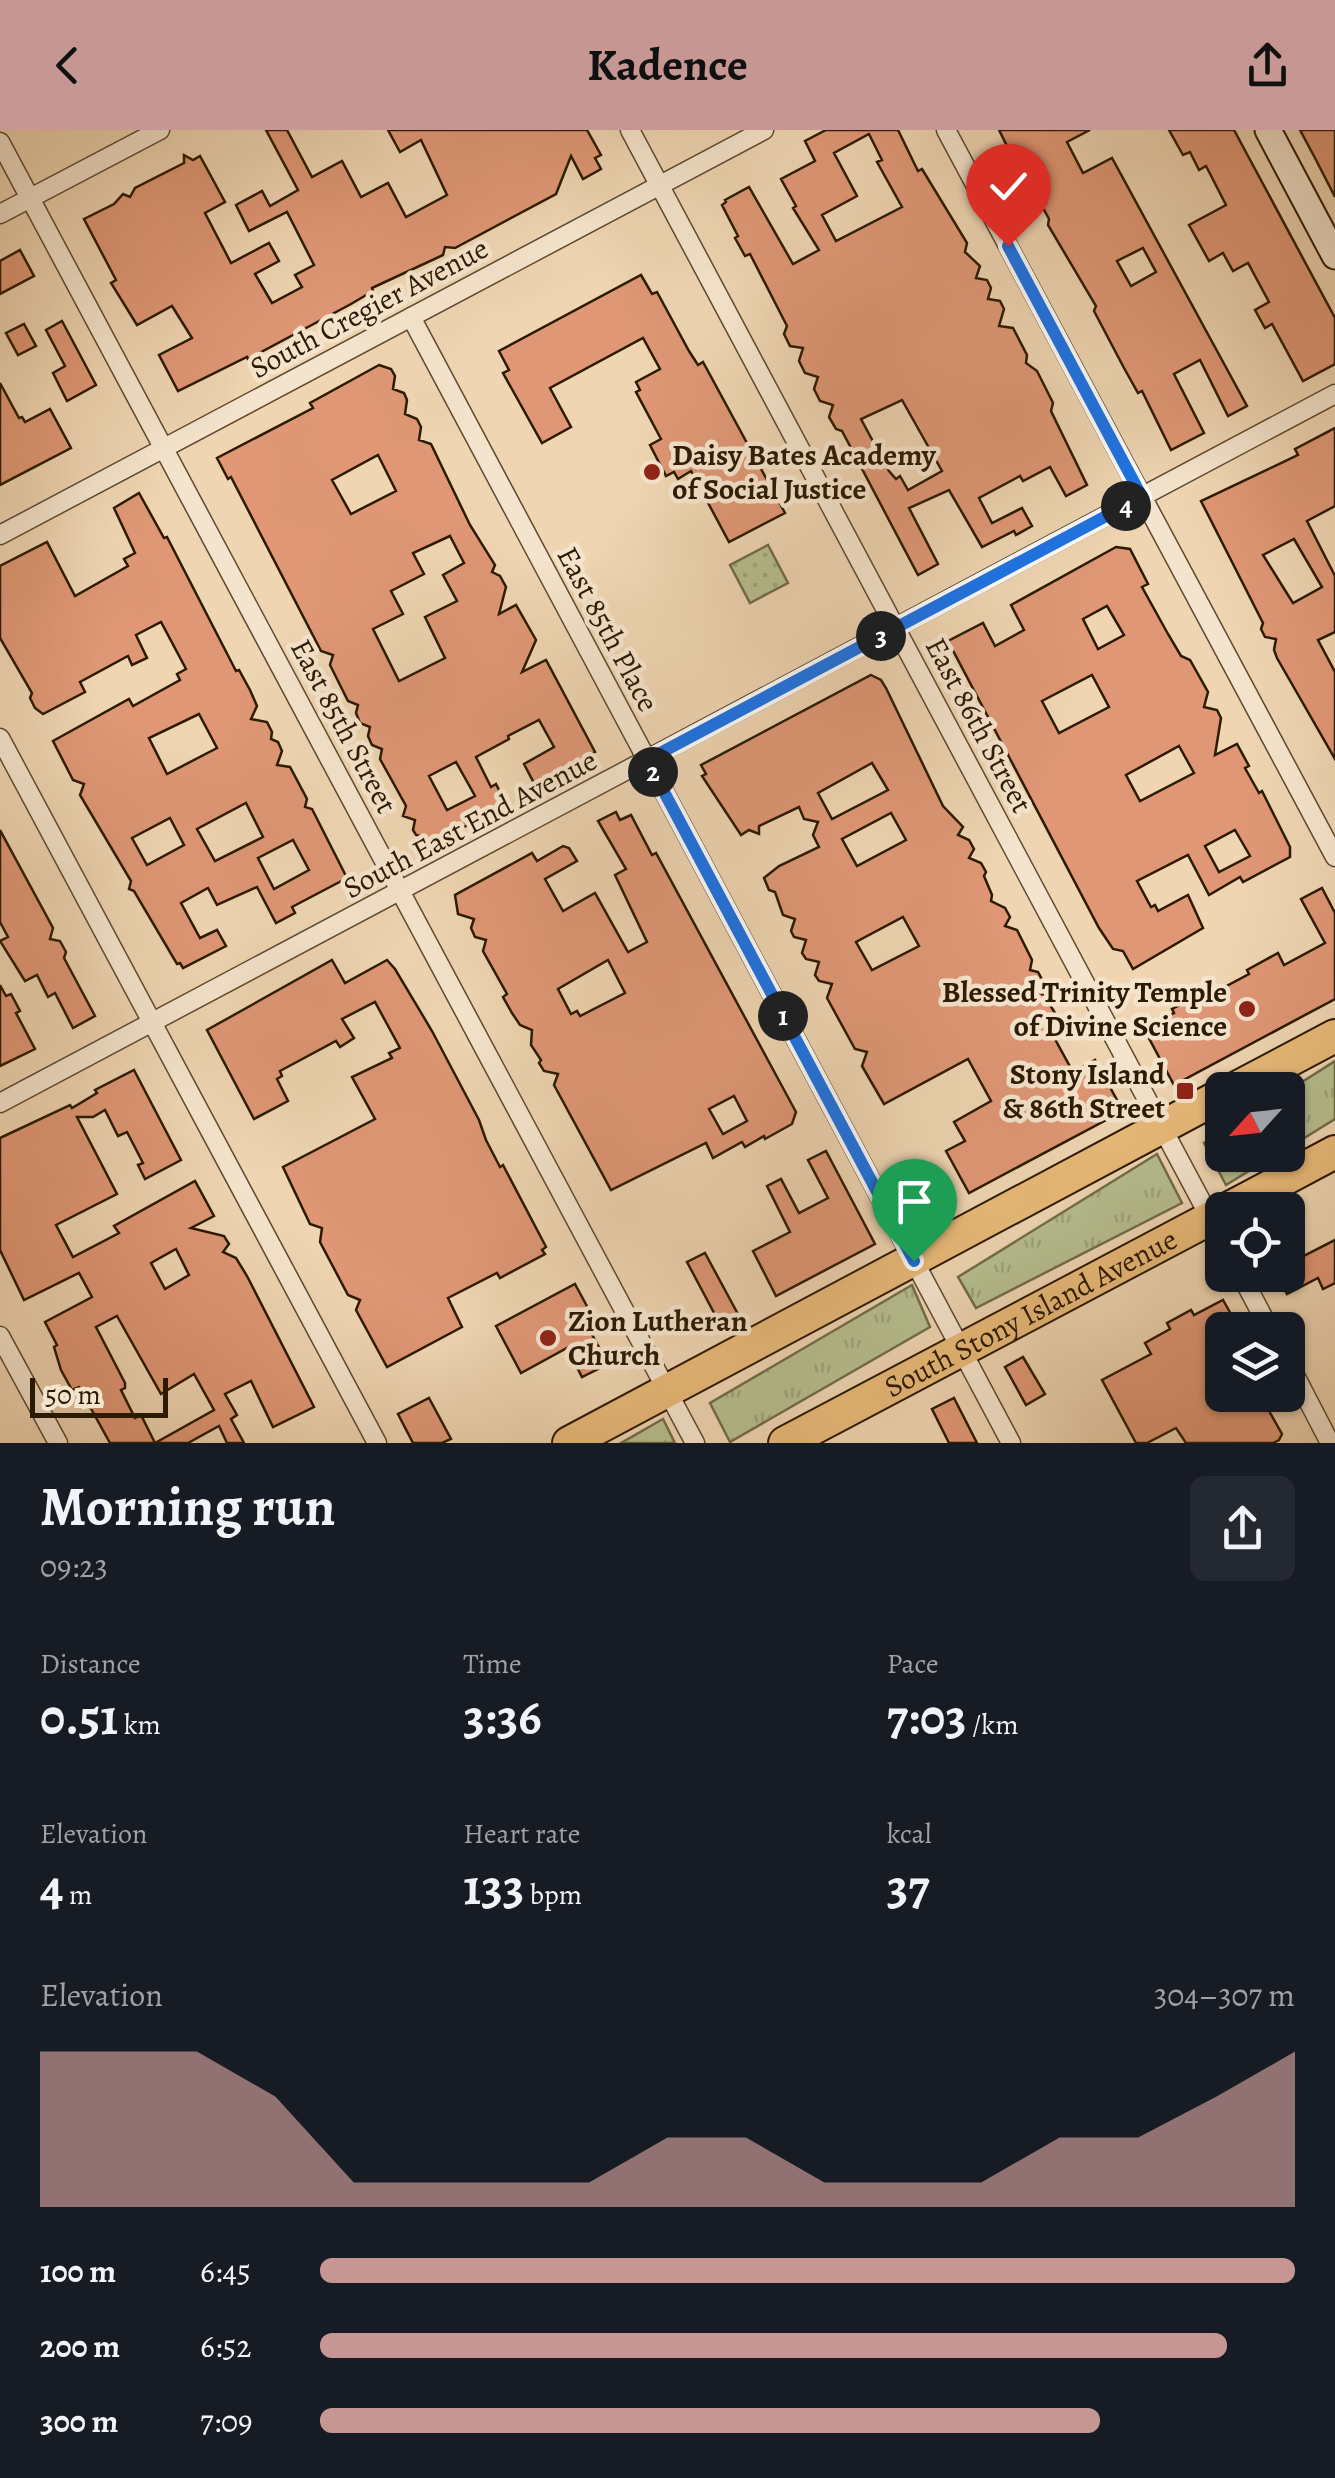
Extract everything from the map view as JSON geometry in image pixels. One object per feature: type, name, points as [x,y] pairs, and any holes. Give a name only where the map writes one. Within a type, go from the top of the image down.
[{"type":"highway","points":[[1267,1072],[1335,1036]]},
{"type":"highway","points":[[569,1443],[1205,1105]]},
{"type":"highway","name":"South Stony Island Avenue","points":[[1267,1192],[1335,1152]]},
{"type":"highway","name":"South Stony Island Avenue","points":[[785,1443],[1205,1228]]},
{"type":"main road","points":[[1268,130],[1335,256]]},
{"type":"street","points":[[0,214],[160,130]]},
{"type":"street","name":"East 86th Street","points":[[630,130],[1163,1127],[1205,1196]]},
{"type":"street","name":"South Cregier Avenue","points":[[0,535],[764,130]]},
{"type":"street","points":[[946,130],[1335,856]]},
{"type":"street","name":"East 85th Street","points":[[0,142],[695,1443]]},
{"type":"street","name":"East 85th Place","points":[[411,317],[1011,1443]]},
{"type":"street","name":"South East End Avenue","points":[[0,1103],[1335,394]]},
{"type":"street","points":[[0,738],[378,1443]]},
{"type":"street","points":[[0,1336],[58,1443]]},
{"type":"street","points":[[1305,1395],[1330,1443]]},
{"type":"green space","points":[[768,545],[788,583],[750,603],[730,565]]},
{"type":"green space","points":[[1335,1061],[1335,1119],[1305,1138],[1305,1080]]},
{"type":"green space","points":[[1157,1154],[1182,1203],[976,1308],[958,1277]]},
{"type":"green space","points":[[1219,1172],[1247,1172],[1226,1185]]},
{"type":"green space","points":[[912,1285],[930,1327],[730,1442],[710,1403]]},
{"type":"green space","points":[[663,1419],[675,1443],[621,1443]]},
{"type":"building","points":[[266,130],[287,130],[312,177],[342,161],[361,197],[388,183],[406,217],[447,195],[421,140],[400,152],[388,130],[587,130],[601,155],[595,158],[601,169],[583,179],[571,156],[556,194],[455,248],[445,247],[443,255],[372,288],[351,304],[248,359],[178,391],[159,355],[192,338],[172,306],[137,325],[111,283],[116,280],[84,219],[114,204],[123,194],[130,197],[135,188],[184,163],[184,155],[193,160],[200,156],[225,202],[205,213],[231,263],[269,243],[279,261],[255,274],[272,303],[302,287],[295,275],[314,265],[287,212],[249,231],[236,205],[262,191],[270,206],[298,190]]},
{"type":"building","points":[[826,130],[898,130],[918,171],[922,169],[967,243],[965,252],[980,266],[976,278],[987,280],[991,288],[988,299],[1000,301],[1004,309],[999,326],[1013,328],[1027,355],[1026,363],[1037,371],[1053,403],[1051,411],[1087,485],[1066,496],[1050,467],[1023,481],[1020,476],[979,498],[992,523],[1022,508],[1032,526],[982,547],[949,490],[909,508],[938,564],[918,575],[842,431],[836,429],[829,417],[833,405],[820,401],[814,389],[818,377],[805,373],[799,361],[803,348],[790,346],[784,334],[787,326],[750,254],[745,256],[735,238],[738,236],[722,205],[749,187],[793,264],[819,250],[793,208],[796,206],[781,179],[815,161],[805,141]],"holes":[[[869,134],[882,160],[877,162],[902,207],[836,241],[822,215],[857,196],[834,153]],[[902,400],[942,471],[908,490],[900,476],[896,479],[889,471],[861,419]]]},
{"type":"building","points":[[999,130],[1090,130],[1067,142],[1083,173],[1112,158],[1247,406],[1228,416],[1200,360],[1174,374],[1204,433],[1171,450],[1142,391],[1138,393],[1094,311],[1096,306],[1048,225],[1049,219],[1033,190],[1030,192]],"holes":[[[1143,248],[1156,272],[1131,286],[1117,261]]]},
{"type":"building","points":[[1169,130],[1234,130],[1335,318],[1335,364],[1303,381],[1272,324],[1265,328],[1255,310],[1269,302],[1248,263],[1233,271],[1223,253],[1209,261],[1189,225],[1226,205],[1206,166],[1199,170],[1190,152],[1183,155]]},
{"type":"building","points":[[1300,130],[1335,130],[1335,197],[1315,158]]},
{"type":"building","points":[[20,250],[34,276],[0,294],[0,261]]},
{"type":"building","points":[[641,275],[652,294],[657,292],[698,365],[703,362],[785,513],[729,542],[691,471],[678,479],[674,472],[666,476],[650,445],[661,439],[636,392],[640,390],[636,382],[660,369],[643,338],[550,388],[571,427],[542,443],[503,373],[509,370],[499,351]]},
{"type":"building","points":[[62,321],[96,385],[67,401],[53,373],[65,366],[46,330]]},
{"type":"building","points":[[24,324],[36,346],[18,355],[6,333]]},
{"type":"building","points":[[379,365],[391,369],[395,376],[393,389],[404,393],[407,400],[405,414],[417,419],[421,427],[419,440],[431,444],[470,525],[495,565],[492,572],[500,576],[506,587],[499,614],[516,605],[536,640],[522,672],[546,660],[595,752],[534,783],[524,764],[554,747],[539,720],[508,736],[509,739],[476,757],[491,787],[496,784],[506,804],[429,846],[413,830],[415,820],[403,816],[406,806],[380,759],[382,749],[372,745],[370,727],[360,723],[358,705],[348,701],[330,665],[333,655],[321,651],[231,477],[228,479],[217,458],[313,408],[310,403]],"holes":[[[378,455],[396,491],[351,514],[332,480]],[[450,536],[464,563],[443,575],[457,601],[425,617],[445,658],[399,681],[373,629],[403,614],[391,591],[424,574],[413,553]],[[456,762],[475,796],[447,810],[429,776]]]},
{"type":"building","points":[[0,383],[25,422],[50,409],[71,448],[0,485]]},
{"type":"building","points":[[1335,428],[1335,506],[1307,521],[1335,576],[1335,632],[1318,640],[1335,672],[1335,759],[1277,658],[1276,639],[1265,637],[1263,623],[1201,501],[1298,455],[1295,449]],"holes":[[[1294,539],[1322,587],[1293,603],[1263,555]]]},
{"type":"building","points":[[139,493],[164,538],[167,537],[236,671],[239,670],[250,690],[257,706],[251,719],[267,722],[271,739],[278,742],[282,751],[277,765],[290,767],[307,799],[305,807],[312,809],[347,878],[292,907],[295,913],[276,923],[257,887],[217,905],[208,888],[181,903],[200,938],[217,930],[226,946],[183,968],[129,889],[131,881],[80,795],[84,784],[73,780],[53,741],[129,699],[133,706],[180,680],[177,674],[186,669],[161,622],[136,635],[147,658],[132,665],[128,656],[80,682],[85,692],[43,714],[35,708],[32,693],[0,638],[0,566],[47,542],[75,596],[128,566],[124,559],[135,553],[114,508]],"holes":[[[199,714],[217,748],[167,774],[149,738]],[[246,803],[263,837],[215,861],[197,829]],[[170,818],[184,845],[147,865],[132,838]],[[293,840],[309,870],[274,889],[258,858]]]},
{"type":"building","points":[[1116,547],[1130,549],[1148,584],[1142,587],[1181,656],[1190,660],[1208,692],[1204,707],[1217,710],[1221,718],[1215,755],[1237,744],[1249,766],[1245,768],[1259,793],[1262,791],[1290,847],[1290,857],[1243,882],[1240,877],[1209,895],[1188,855],[1137,881],[1151,907],[1155,905],[1158,911],[1188,895],[1203,928],[1133,969],[1123,951],[1113,949],[1099,928],[948,641],[983,623],[995,646],[1024,630],[1011,605]],"holes":[[[1107,606],[1124,635],[1098,649],[1083,619]],[[1092,675],[1109,707],[1059,733],[1042,701]],[[1179,746],[1194,773],[1140,801],[1126,775]],[[1235,830],[1250,856],[1219,872],[1205,846]]]},
{"type":"building","points":[[871,675],[881,680],[943,806],[963,827],[958,835],[969,840],[974,849],[969,858],[981,863],[986,872],[991,901],[1005,908],[1010,917],[1005,926],[1017,930],[1032,960],[1030,970],[1038,972],[1044,983],[1042,994],[1057,998],[1050,1005],[1055,1013],[1044,1019],[1073,1072],[1095,1060],[1123,1111],[969,1193],[946,1151],[965,1141],[954,1122],[991,1101],[968,1059],[884,1104],[862,1066],[867,1052],[855,1049],[827,998],[832,984],[819,981],[815,975],[819,962],[806,959],[802,953],[806,940],[794,937],[791,931],[795,919],[783,915],[775,892],[769,890],[764,878],[779,866],[819,847],[813,835],[818,822],[804,819],[799,807],[759,826],[759,834],[749,830],[741,835],[702,776],[706,774],[701,765]],"holes":[[[872,763],[888,790],[832,819],[818,793]],[[891,813],[906,840],[857,866],[842,839]],[[903,917],[919,946],[872,970],[856,942]]]},
{"type":"building","points":[[616,812],[620,820],[631,815],[652,855],[656,853],[796,1112],[792,1124],[765,1139],[764,1136],[745,1147],[742,1142],[713,1158],[706,1143],[611,1190],[554,1085],[558,1074],[544,1071],[539,1063],[541,1060],[531,1045],[532,1030],[520,1025],[512,1013],[503,997],[507,994],[483,951],[486,940],[475,937],[471,928],[474,919],[458,914],[455,895],[532,853],[537,861],[563,846],[569,848],[577,861],[545,879],[563,911],[595,893],[628,952],[647,942],[615,875],[626,869],[598,821]],"holes":[[[608,960],[625,993],[580,1016],[577,1011],[571,1014],[558,989]],[[734,1096],[747,1121],[723,1134],[709,1109]]]},
{"type":"building","points":[[0,830],[53,928],[50,939],[60,941],[66,952],[64,958],[95,1016],[73,1028],[55,993],[48,997],[37,975],[25,981],[0,941],[8,937],[0,922]]},
{"type":"building","points":[[1322,888],[1335,913],[1335,999],[1174,1085],[1144,1029],[1174,1013],[1172,1009],[1200,995],[1202,999],[1249,974],[1247,970],[1278,953],[1284,965],[1325,943],[1301,899]]},
{"type":"building","points":[[332,960],[345,983],[387,960],[395,969],[546,1247],[542,1250],[545,1254],[500,1278],[497,1273],[448,1298],[462,1327],[387,1367],[356,1310],[360,1300],[348,1295],[320,1242],[322,1228],[310,1224],[283,1167],[375,1119],[352,1077],[392,1058],[389,1053],[400,1048],[375,1002],[342,1019],[354,1038],[340,1047],[336,1041],[280,1071],[282,1076],[277,1079],[288,1101],[254,1119],[207,1030]]},
{"type":"building","points":[[0,985],[6,996],[11,994],[20,1011],[16,1013],[35,1049],[0,1066]]},
{"type":"building","points":[[134,1070],[181,1160],[145,1179],[138,1165],[143,1163],[127,1132],[118,1136],[105,1110],[93,1117],[77,1117],[117,1194],[56,1225],[73,1257],[119,1233],[114,1226],[195,1181],[214,1216],[191,1228],[224,1236],[229,1244],[223,1252],[236,1258],[247,1276],[314,1407],[273,1427],[251,1381],[225,1394],[237,1415],[231,1419],[244,1443],[227,1443],[219,1426],[188,1443],[155,1443],[110,1443],[79,1387],[72,1390],[45,1322],[92,1297],[79,1273],[24,1300],[0,1250],[0,1138],[70,1105],[72,1108],[97,1093],[95,1090]],"holes":[[[176,1249],[189,1275],[165,1289],[151,1263]],[[117,1316],[161,1394],[194,1374],[214,1410],[155,1443],[141,1415],[135,1418],[121,1390],[125,1383],[96,1327]]]},
{"type":"building","points":[[826,1151],[875,1244],[776,1296],[753,1251],[790,1232],[767,1186],[781,1179],[799,1213],[828,1198],[808,1160]]},
{"type":"building","points":[[1335,1240],[1335,1283],[1323,1289],[1318,1278],[1305,1285],[1305,1255]]},
{"type":"building","points":[[705,1253],[739,1316],[721,1326],[687,1262]]},
{"type":"building","name":"Zion Lutheran Church","points":[[575,1284],[596,1323],[588,1327],[608,1364],[582,1377],[567,1348],[521,1373],[496,1326]]},
{"type":"building","points":[[1223,1300],[1230,1312],[1205,1312],[1205,1412],[1270,1412],[1282,1434],[1279,1440],[1186,1443],[1176,1428],[1147,1443],[1136,1443],[1102,1380],[1151,1354],[1145,1343],[1170,1329],[1167,1323],[1191,1310],[1194,1315]]},
{"type":"building","points":[[1023,1357],[1045,1394],[1026,1405],[1005,1367]]},
{"type":"building","points":[[429,1398],[451,1439],[442,1443],[413,1443],[398,1414]]},
{"type":"building","points":[[954,1398],[977,1443],[949,1443],[932,1409]]},
{"type":"place","name":"Daisy Bates Academy of Social Justice","points":[[652,472]]},
{"type":"place","name":"Blessed Trinity Temple of Divine Science","points":[[1247,1009]]},
{"type":"place","name":"Stony Island & 86th Street","points":[[1185,1091]]},
{"type":"place","name":"Zion Lutheran Church","points":[[548,1338]]},
{"type":"route","points":[[914,1261],[647,760],[1142,497],[1008,246]]}]
